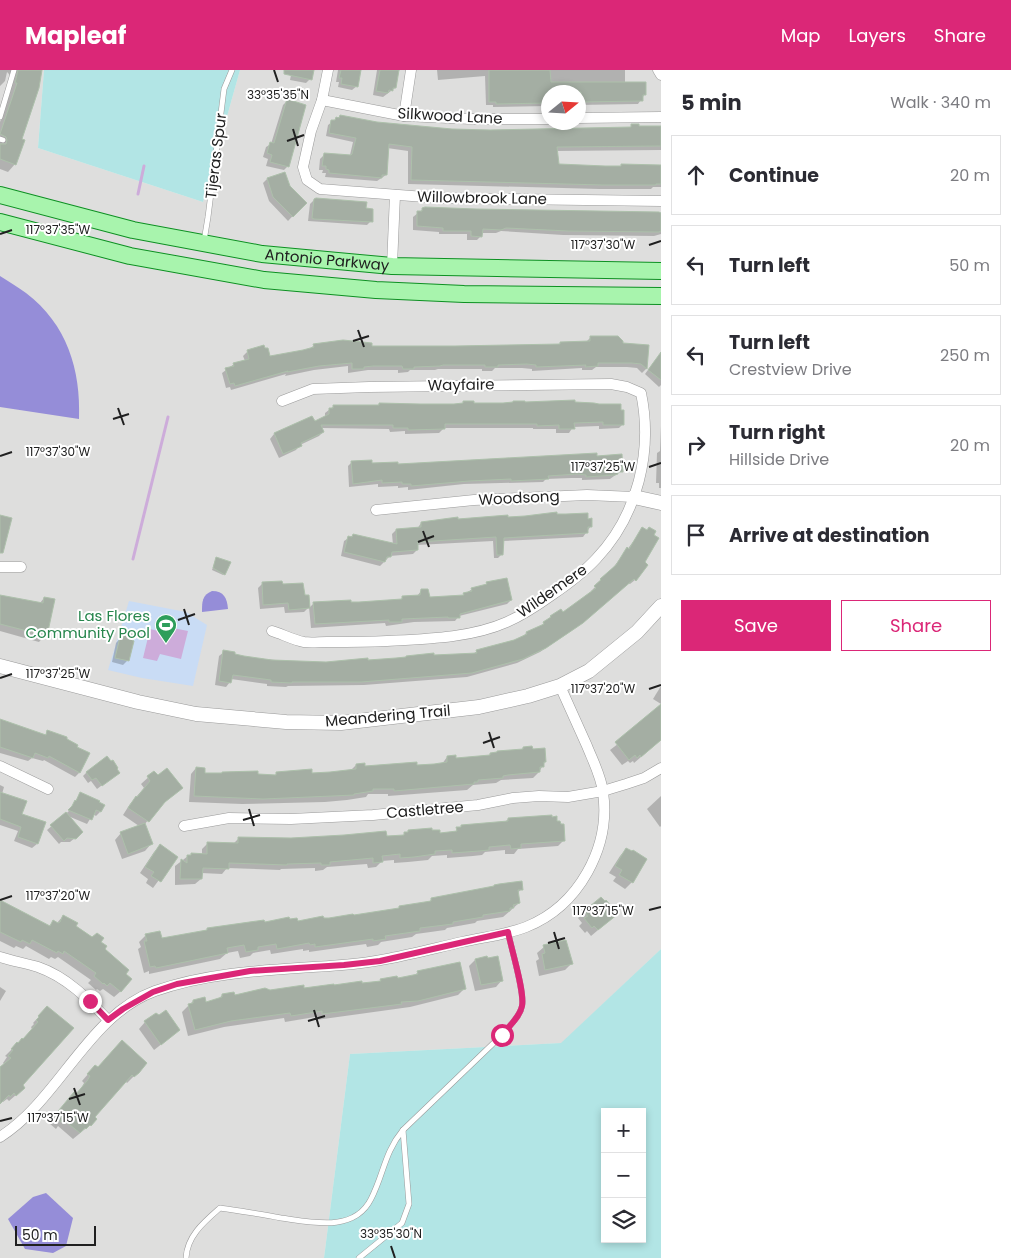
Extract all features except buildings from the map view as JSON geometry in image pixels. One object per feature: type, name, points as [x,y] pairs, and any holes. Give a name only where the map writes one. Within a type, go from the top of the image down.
[{"type":"main road","name":"Antonio Parkway","points":[[0,195],[133,230],[262,254],[392,266],[661,271]]},
{"type":"main road","name":"Antonio Parkway","points":[[0,222],[130,256],[264,280],[376,290],[464,294],[661,296]]},
{"type":"street","points":[[322,100],[328,70]]},
{"type":"street","points":[[404,116],[411,70]]},
{"type":"street","points":[[658,70],[661,75]]},
{"type":"street","name":"Silkwood Lane","points":[[322,100],[404,116],[472,120],[541,119]]},
{"type":"street","name":"Willowbrook Lane","points":[[322,100],[311,131],[303,168],[307,180],[320,189],[438,198],[661,201]]},
{"type":"street","points":[[586,118],[661,117]]},
{"type":"street","points":[[392,266],[395,195]]},
{"type":"street","name":"Wayfaire","points":[[282,401],[313,389],[369,386],[611,384],[627,387],[641,393]]},
{"type":"street","name":"Wildemere","points":[[272,631],[303,642],[362,642],[416,639],[470,633],[506,622],[539,604],[571,582],[597,558],[618,529],[634,497],[645,446],[645,412],[641,393]]},
{"type":"street","name":"Woodsong","points":[[376,510],[474,500],[587,495],[634,497],[661,503]]},
{"type":"street","points":[[0,566],[21,567]]},
{"type":"street","name":"Meandering Trail","points":[[0,666],[138,702],[196,714],[286,722],[341,723],[479,707],[528,696],[560,686],[589,671],[637,632],[661,606]]},
{"type":"street","points":[[0,1137],[10,1131],[38,1103],[108,1020],[153,992],[177,984],[250,971],[380,961],[508,932],[527,926],[560,906],[578,887],[593,863],[601,839],[604,810],[603,791],[598,772],[560,686]]},
{"type":"street","points":[[0,766],[48,789]]},
{"type":"street","name":"Castletree","points":[[184,826],[229,818],[291,819],[382,814],[478,805],[514,798],[539,796],[568,797],[603,791],[644,778],[661,768]]},
{"type":"street","points":[[0,957],[39,967],[58,976],[90,1001],[108,1020]]},
{"type":"lane","points":[[0,117],[2,103],[14,70]]},
{"type":"lane","name":"Tijeras Spur","points":[[204,243],[224,89],[232,70]]},
{"type":"lane","points":[[186,1258],[186,1248],[200,1226],[220,1208],[324,1224],[347,1220],[360,1213],[370,1201],[393,1142],[516,1019],[522,1006],[521,990],[508,932]]},
{"type":"lane","points":[[359,1258],[402,1223],[409,1204],[403,1130]]},
{"type":"shaded area","points":[[0,70],[44,70],[38,148],[203,202],[240,70],[661,70],[661,949],[562,1043],[350,1054],[324,1258],[0,1258]]},
{"type":"shaded area","points":[[44,70],[240,70],[203,202],[38,148]]},
{"type":"shaded area","points":[[0,276],[40,305],[52,319],[61,334],[69,349],[74,366],[79,401],[79,419],[0,407]]},
{"type":"shaded area","points":[[212,591],[219,592],[224,596],[228,609],[202,612],[203,599]]},
{"type":"shaded area","points":[[129,601],[186,612],[207,625],[193,686],[142,678],[108,670]]},
{"type":"shaded area","name":"Las Flores Community Pool","points":[[173,628],[188,631],[181,659],[160,654],[157,661],[143,658],[150,629],[171,634]]},
{"type":"shaded area","points":[[661,949],[661,1258],[324,1258],[350,1054],[561,1043]]},
{"type":"shaded area","points":[[46,1193],[73,1218],[66,1246],[53,1253],[25,1249],[8,1219],[33,1197]]},
{"type":"waterway","points":[[138,194],[144,166]]},
{"type":"waterway","points":[[133,559],[168,417]]},
{"type":"place","name":"Las Flores Community Pool","points":[[166,644]]},
{"type":"route","points":[[90,1001],[108,1020],[153,992],[177,984],[250,971],[380,961],[508,932],[521,990],[522,1006],[516,1019],[502,1035]]}]
